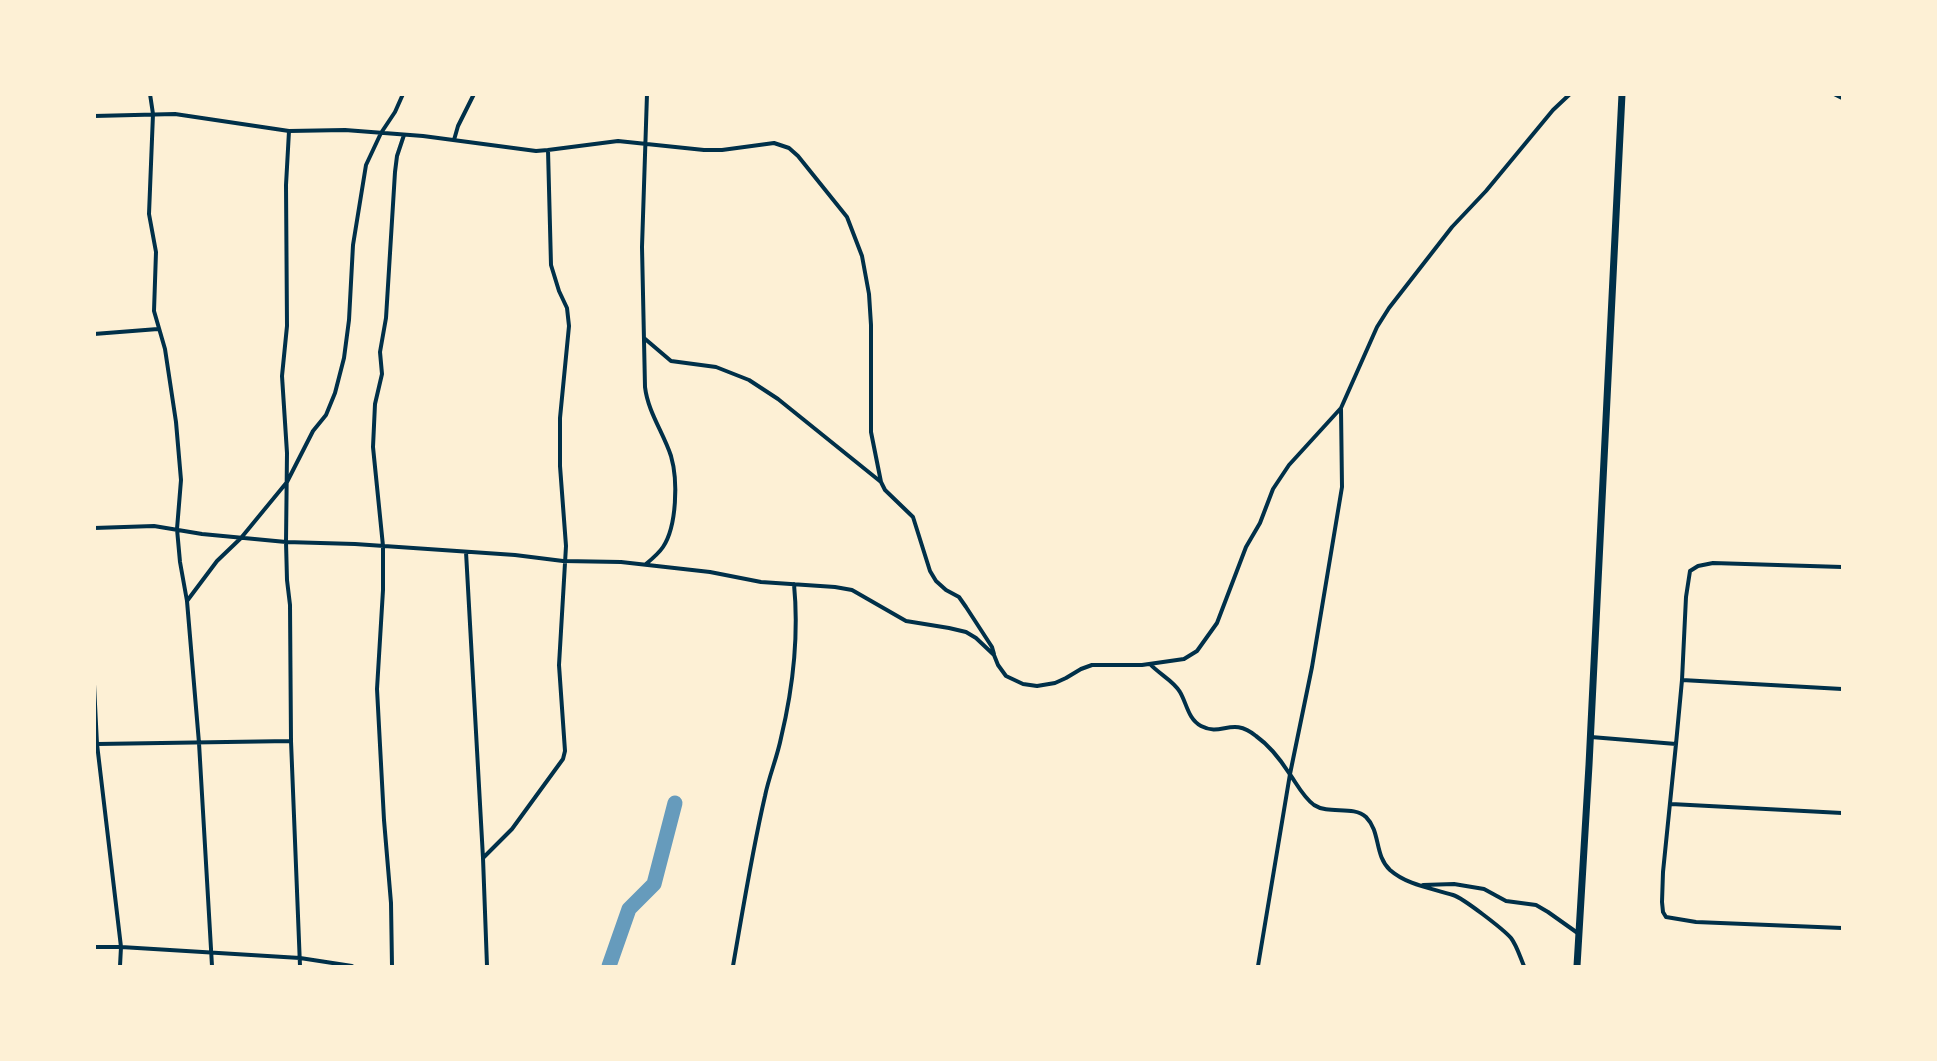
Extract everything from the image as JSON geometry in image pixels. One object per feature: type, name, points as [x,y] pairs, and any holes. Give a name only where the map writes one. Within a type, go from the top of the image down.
[{"type":"main road","points":[[1577,966],[1622,94]]},
{"type":"street","points":[[150,94],[153,114],[149,214],[156,252],[154,311],[165,349],[176,422],[181,480],[177,528],[180,562],[188,601],[212,966]]},
{"type":"street","points":[[188,601],[217,561],[241,538],[287,482],[313,431],[326,415],[335,393],[344,358],[349,320],[352,245],[366,165],[403,94]]},
{"type":"street","points":[[453,140],[474,94]]},
{"type":"street","points":[[646,564],[662,548],[667,537],[673,516],[675,495],[671,458],[647,400],[642,247],[647,94]]},
{"type":"street","points":[[94,116],[186,115],[289,131],[345,130],[453,140],[536,151],[600,142],[645,143],[722,150],[765,144],[789,148],[847,217],[862,256],[868,294],[872,388],[870,432],[881,483],[913,518],[930,571],[936,581],[946,590],[959,597],[992,647],[998,665],[1006,676],[1023,684],[1037,686],[1054,683],[1092,665],[1150,664],[1184,659],[1197,651],[1217,623],[1246,547],[1260,523],[1273,489],[1289,465],[1341,408],[1377,327],[1405,285],[1452,227],[1509,165],[1552,110],[1570,94]]},
{"type":"street","points":[[1834,94],[1842,98]]},
{"type":"street","points":[[289,131],[286,185],[286,326],[282,376],[287,453],[286,542],[290,605],[291,741],[300,966]]},
{"type":"street","points":[[392,966],[391,903],[377,689],[383,590],[382,546],[373,447],[376,394],[382,374],[380,352],[386,318],[395,172],[397,156],[404,135]]},
{"type":"street","points":[[483,858],[512,829],[563,759],[565,752],[559,665],[563,561],[566,546],[560,466],[560,418],[568,315],[551,265],[548,150]]},
{"type":"street","points":[[94,334],[158,329]]},
{"type":"street","points":[[644,338],[671,361],[716,367],[749,380],[778,399],[881,483]]},
{"type":"street","points":[[1258,966],[1342,487],[1341,408]]},
{"type":"street","points":[[94,528],[154,526],[177,528],[202,534],[286,542],[515,555],[563,561],[646,564],[710,572],[761,582],[817,585],[852,590],[906,621],[949,627],[966,632],[994,655]]},
{"type":"street","points":[[466,552],[487,966]]},
{"type":"street","points":[[1842,567],[1713,563],[1698,566],[1690,571],[1662,902],[1666,917],[1696,922],[1842,928]]},
{"type":"street","points":[[733,966],[757,832],[781,739],[792,682],[796,603],[794,584]]},
{"type":"street","points":[[1150,664],[1181,692],[1195,723],[1209,729],[1238,726],[1245,728],[1270,748],[1306,798],[1320,809],[1354,812],[1365,816],[1375,830],[1382,861],[1397,874],[1419,885],[1462,899],[1510,938],[1524,966]]},
{"type":"street","points":[[1682,680],[1842,689]]},
{"type":"street","points":[[94,684],[96,744],[121,947],[120,966]]},
{"type":"street","points":[[1590,737],[1676,744]]},
{"type":"street","points":[[96,744],[291,741]]},
{"type":"street","points":[[1671,804],[1842,813]]},
{"type":"street","points":[[1419,885],[1454,884],[1484,889],[1506,901],[1536,905],[1579,934]]},
{"type":"street","points":[[94,947],[212,951],[300,958],[352,966]]},
{"type":"waterway","points":[[609,966],[629,909],[654,884],[675,803]]}]
